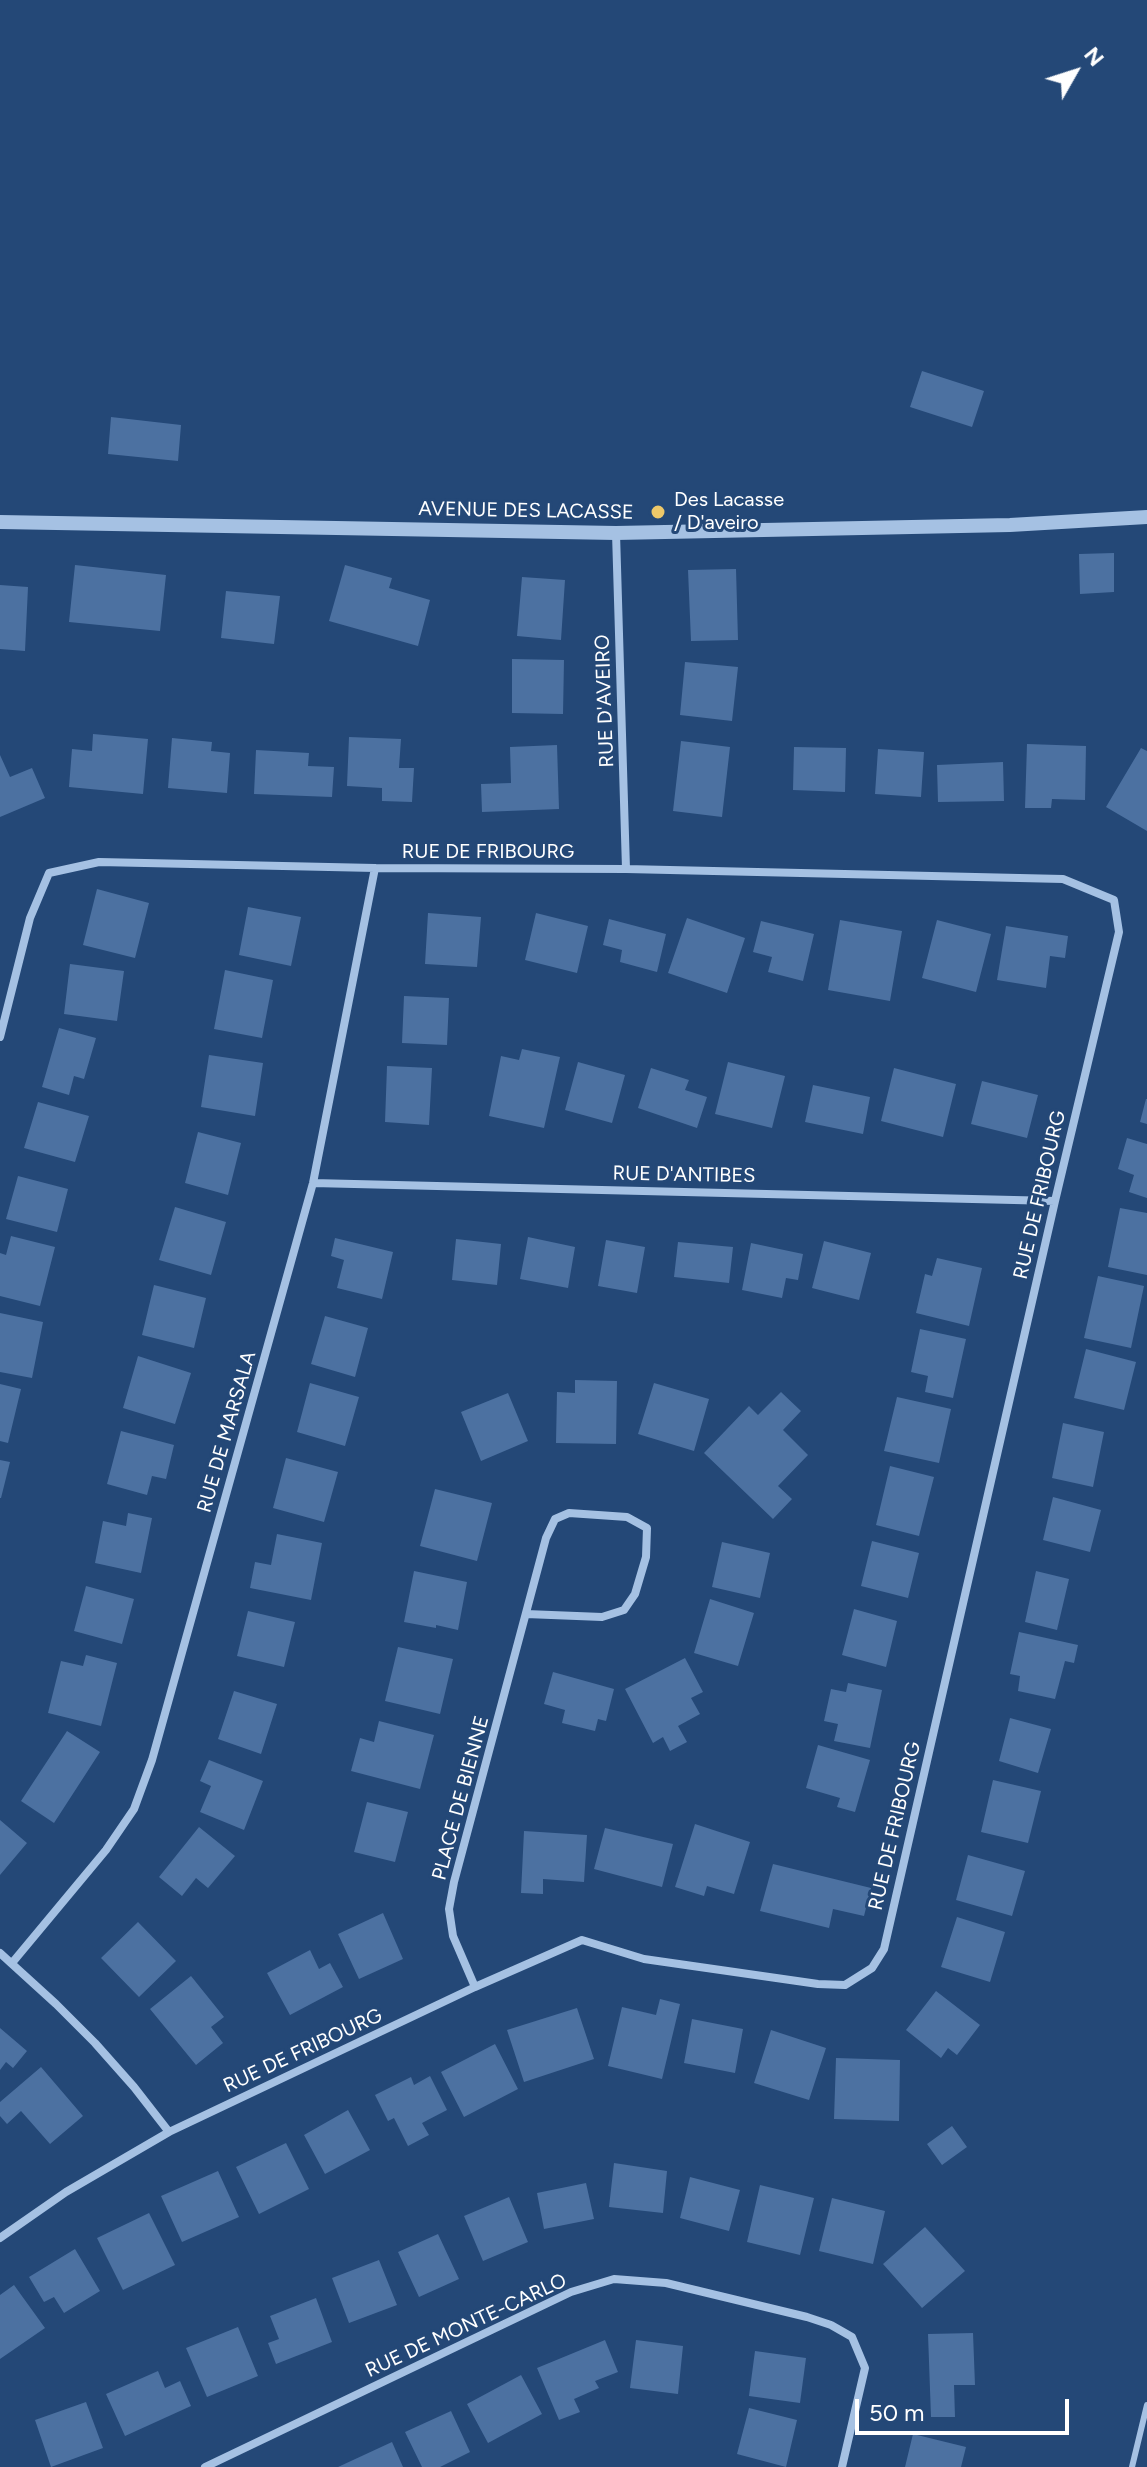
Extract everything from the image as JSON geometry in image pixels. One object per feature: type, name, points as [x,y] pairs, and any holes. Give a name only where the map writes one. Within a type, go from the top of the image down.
[{"type":"street","name":"AVENUE DES LACASSE","points":[[0,522],[616,533],[1010,525],[1147,517]]},
{"type":"street","name":"RUE D'AVEIRO","points":[[616,533],[626,869]]},
{"type":"street","name":"RUE DE FRIBOURG","points":[[0,1037],[30,918],[49,873],[99,862],[1063,879],[1114,900],[1119,932],[884,1949],[872,1968],[845,1985],[818,1984],[644,1959],[582,1940],[475,1987],[169,2132],[66,2192],[0,2238]]},
{"type":"street","name":"RUE DE MARSALA","points":[[12,1963],[106,1850],[134,1809],[152,1760],[313,1183],[375,868]]},
{"type":"street","name":"RUE D'ANTIBES","points":[[313,1183],[1055,1201]]},
{"type":"street","name":"PLACE DE BIENNE","points":[[475,1987],[453,1936],[449,1909],[454,1882],[546,1538],[555,1519],[569,1513],[627,1517],[647,1528],[646,1557],[635,1594],[624,1610],[602,1617],[526,1614]]},
{"type":"street","points":[[0,1953],[95,2043],[169,2132]]},
{"type":"street","name":"RUE DE MONTE-CARLO","points":[[205,2467],[571,2292],[614,2279],[680,2286],[807,2317],[831,2325],[852,2337],[865,2368],[842,2467]]},
{"type":"lane","points":[[1132,2467],[1147,2405]]},
{"type":"building","points":[[922,371],[984,391],[972,427],[910,407]]},
{"type":"building","points":[[111,417],[181,425],[178,461],[108,454]]},
{"type":"building","points":[[1114,553],[1114,592],[1080,594],[1079,554]]},
{"type":"building","points":[[75,565],[166,575],[160,631],[69,622]]},
{"type":"building","points":[[345,565],[392,578],[389,588],[430,600],[418,646],[329,621]]},
{"type":"building","points":[[736,569],[738,640],[691,641],[688,570]]},
{"type":"building","points":[[522,577],[565,580],[561,640],[517,636]]},
{"type":"building","points":[[0,585],[28,587],[25,651],[0,649]]},
{"type":"building","points":[[226,591],[280,596],[274,644],[221,638]]},
{"type":"building","points":[[512,659],[564,660],[563,714],[512,713]]},
{"type":"building","points":[[685,662],[738,667],[732,721],[680,715]]},
{"type":"building","points":[[93,734],[148,739],[143,794],[69,787],[72,749],[92,751]]},
{"type":"building","points":[[349,737],[401,739],[399,768],[414,768],[412,802],[382,801],[382,788],[347,786]]},
{"type":"building","points":[[172,738],[212,742],[211,751],[230,753],[227,793],[168,788]]},
{"type":"building","points":[[681,741],[730,747],[722,817],[673,811]]},
{"type":"building","points":[[1027,744],[1086,746],[1085,800],[1052,799],[1051,808],[1025,808]]},
{"type":"building","points":[[557,745],[559,809],[482,812],[481,784],[511,783],[510,747]]},
{"type":"building","points":[[794,747],[846,748],[845,792],[793,790]]},
{"type":"building","points":[[1141,748],[1147,751],[1147,831],[1106,807]]},
{"type":"building","points":[[878,749],[924,752],[921,797],[875,794]]},
{"type":"building","points":[[256,750],[309,753],[308,766],[334,767],[332,797],[254,794]]},
{"type":"building","points":[[0,755],[10,777],[32,768],[45,798],[0,817]]},
{"type":"building","points":[[1003,762],[1004,801],[938,802],[937,765]]},
{"type":"building","points":[[97,889],[149,903],[135,958],[83,945]]},
{"type":"building","points":[[248,907],[301,917],[291,966],[239,955]]},
{"type":"building","points":[[428,913],[481,917],[477,967],[425,964]]},
{"type":"building","points":[[536,913],[588,926],[577,973],[525,960]]},
{"type":"building","points":[[687,918],[745,938],[727,993],[668,973]]},
{"type":"building","points":[[609,919],[666,934],[657,972],[620,962],[622,950],[603,945]]},
{"type":"building","points":[[840,920],[902,931],[890,1001],[828,990]]},
{"type":"building","points":[[937,920],[991,934],[976,992],[922,978]]},
{"type":"building","points":[[761,921],[814,934],[803,981],[768,972],[772,957],[753,952]]},
{"type":"building","points":[[1006,926],[1068,936],[1065,958],[1050,956],[1046,988],[997,980]]},
{"type":"building","points":[[70,964],[124,971],[117,1021],[64,1014]]},
{"type":"building","points":[[225,970],[273,980],[262,1038],[214,1029]]},
{"type":"building","points":[[404,996],[449,998],[447,1045],[402,1043]]},
{"type":"building","points":[[59,1028],[96,1038],[84,1079],[74,1076],[69,1095],[42,1087]]},
{"type":"building","points":[[522,1049],[560,1057],[544,1128],[489,1116],[501,1056],[519,1060]]},
{"type":"building","points":[[209,1055],[263,1063],[255,1116],[201,1107]]},
{"type":"building","points":[[578,1062],[625,1075],[612,1123],[565,1110]]},
{"type":"building","points":[[728,1062],[785,1076],[772,1128],[715,1114]]},
{"type":"building","points":[[387,1066],[432,1068],[429,1125],[385,1122]]},
{"type":"building","points":[[651,1068],[689,1080],[685,1090],[707,1097],[697,1128],[638,1108]]},
{"type":"building","points":[[894,1068],[956,1084],[943,1137],[881,1121]]},
{"type":"building","points":[[982,1081],[1038,1095],[1027,1138],[971,1124]]},
{"type":"building","points":[[813,1085],[870,1097],[863,1134],[805,1122]]},
{"type":"building","points":[[1147,1099],[1147,1124],[1140,1122]]},
{"type":"building","points":[[38,1102],[89,1116],[75,1162],[24,1148]]},
{"type":"building","points":[[198,1132],[241,1143],[228,1195],[185,1183]]},
{"type":"building","points":[[1127,1138],[1147,1144],[1147,1198],[1129,1192],[1134,1175],[1118,1169]]},
{"type":"building","points":[[18,1176],[68,1189],[57,1232],[6,1219]]},
{"type":"building","points":[[175,1207],[226,1222],[211,1275],[159,1260]]},
{"type":"building","points":[[1120,1208],[1147,1213],[1147,1275],[1108,1267]]},
{"type":"building","points":[[11,1236],[55,1247],[40,1306],[0,1296],[0,1253],[6,1255]]},
{"type":"building","points":[[528,1237],[575,1247],[568,1288],[520,1279]]},
{"type":"building","points":[[335,1238],[393,1252],[382,1299],[337,1288],[344,1260],[331,1256]]},
{"type":"building","points":[[456,1239],[501,1244],[497,1285],[452,1280]]},
{"type":"building","points":[[606,1240],[645,1247],[637,1293],[598,1286]]},
{"type":"building","points":[[824,1241],[871,1253],[859,1300],[812,1288]]},
{"type":"building","points":[[678,1242],[733,1247],[729,1283],[674,1277]]},
{"type":"building","points":[[751,1243],[803,1254],[798,1280],[786,1278],[782,1298],[742,1290]]},
{"type":"building","points":[[937,1258],[982,1268],[969,1326],[916,1313],[925,1274],[932,1276]]},
{"type":"building","points":[[1098,1276],[1144,1286],[1131,1348],[1084,1338]]},
{"type":"building","points":[[154,1285],[206,1298],[194,1348],[142,1335]]},
{"type":"building","points":[[0,1313],[43,1322],[32,1378],[0,1372]]},
{"type":"building","points":[[325,1316],[368,1328],[355,1377],[311,1364]]},
{"type":"building","points":[[920,1329],[966,1339],[953,1398],[925,1392],[928,1376],[911,1372]]},
{"type":"building","points":[[1086,1349],[1136,1362],[1124,1410],[1074,1398]]},
{"type":"building","points":[[138,1356],[191,1373],[175,1424],[123,1408]]},
{"type":"building","points":[[575,1380],[617,1381],[616,1444],[556,1443],[557,1392],[575,1393]]},
{"type":"building","points":[[310,1383],[359,1397],[345,1446],[297,1432]]},
{"type":"building","points":[[654,1383],[709,1399],[694,1451],[638,1434]]},
{"type":"building","points":[[0,1384],[21,1389],[8,1443],[0,1441]]},
{"type":"building","points":[[781,1392],[801,1411],[783,1430],[808,1455],[778,1486],[792,1499],[773,1519],[704,1453],[749,1406],[758,1415]]},
{"type":"building","points":[[508,1393],[528,1441],[481,1461],[461,1412]]},
{"type":"building","points":[[897,1397],[951,1409],[939,1463],[884,1451]]},
{"type":"building","points":[[1063,1423],[1104,1432],[1093,1487],[1052,1478]]},
{"type":"building","points":[[121,1431],[174,1445],[166,1479],[152,1476],[147,1495],[107,1484]]},
{"type":"building","points":[[286,1458],[338,1472],[324,1522],[273,1508]]},
{"type":"building","points":[[0,1460],[10,1462],[1,1498],[0,1498]]},
{"type":"building","points":[[890,1466],[934,1477],[919,1536],[876,1525]]},
{"type":"building","points":[[435,1489],[492,1503],[477,1561],[420,1546]]},
{"type":"building","points":[[1053,1497],[1101,1510],[1090,1552],[1043,1540]]},
{"type":"building","points":[[128,1513],[152,1518],[141,1573],[95,1563],[103,1521],[126,1526]]},
{"type":"building","points":[[277,1534],[322,1543],[311,1600],[250,1588],[255,1562],[271,1565]]},
{"type":"building","points":[[872,1541],[919,1553],[908,1598],[861,1586]]},
{"type":"building","points":[[722,1542],[770,1553],[760,1598],[712,1587]]},
{"type":"building","points":[[414,1571],[467,1582],[458,1630],[404,1622]]},
{"type":"building","points":[[1036,1571],[1069,1579],[1057,1630],[1025,1622]]},
{"type":"building","points":[[86,1586],[134,1599],[122,1644],[74,1631]]},
{"type":"building","points":[[710,1599],[754,1613],[738,1666],[694,1653]]},
{"type":"building","points":[[854,1609],[897,1621],[886,1667],[842,1655]]},
{"type":"building","points":[[248,1611],[295,1622],[284,1667],[237,1656]]},
{"type":"building","points":[[1019,1632],[1078,1645],[1074,1663],[1065,1661],[1055,1699],[1018,1691],[1020,1676],[1010,1674]]},
{"type":"building","points":[[398,1647],[453,1659],[440,1714],[385,1701]]},
{"type":"building","points":[[86,1655],[117,1663],[101,1726],[48,1713],[61,1661],[83,1666]]},
{"type":"building","points":[[685,1658],[703,1692],[691,1698],[700,1714],[678,1726],[687,1742],[670,1751],[663,1737],[653,1743],[625,1689]]},
{"type":"building","points":[[553,1672],[614,1689],[606,1721],[598,1719],[595,1731],[562,1723],[565,1710],[544,1704]]},
{"type":"building","points":[[848,1683],[882,1690],[870,1748],[834,1741],[838,1724],[824,1721],[831,1689],[846,1692]]},
{"type":"building","points":[[234,1691],[277,1704],[261,1754],[218,1739]]},
{"type":"building","points":[[1010,1718],[1051,1729],[1038,1773],[999,1761]]},
{"type":"building","points":[[379,1721],[434,1735],[420,1789],[351,1771],[360,1738],[374,1742]]},
{"type":"building","points":[[67,1731],[100,1752],[54,1823],[21,1801]]},
{"type":"building","points":[[818,1745],[870,1760],[855,1812],[837,1807],[840,1798],[806,1788]]},
{"type":"building","points":[[209,1760],[263,1781],[244,1830],[200,1812],[211,1786],[200,1781]]},
{"type":"building","points":[[993,1780],[1041,1791],[1028,1843],[981,1832]]},
{"type":"building","points":[[367,1802],[408,1812],[395,1862],[354,1852]]},
{"type":"building","points":[[0,1820],[27,1843],[0,1875]]},
{"type":"building","points":[[695,1824],[750,1842],[734,1894],[707,1886],[704,1896],[675,1887]]},
{"type":"building","points":[[199,1827],[235,1856],[208,1888],[196,1878],[182,1896],[159,1877]]},
{"type":"building","points":[[605,1828],[673,1844],[662,1887],[594,1869]]},
{"type":"building","points":[[524,1831],[587,1835],[584,1882],[543,1879],[543,1894],[521,1893]]},
{"type":"building","points":[[968,1855],[1025,1871],[1012,1916],[956,1900]]},
{"type":"building","points":[[773,1864],[871,1888],[864,1916],[833,1909],[829,1928],[760,1911]]},
{"type":"building","points":[[383,1913],[403,1959],[359,1979],[338,1934]]},
{"type":"building","points":[[957,1917],[1005,1932],[990,1982],[941,1967]]},
{"type":"building","points":[[138,1922],[176,1961],[139,1997],[101,1958]]},
{"type":"building","points":[[310,1950],[319,1969],[330,1963],[343,1987],[290,2015],[267,1973]]},
{"type":"building","points":[[191,1976],[224,2017],[211,2027],[223,2043],[196,2065],[150,2009]]},
{"type":"building","points":[[936,1991],[980,2025],[957,2055],[948,2048],[941,2058],[906,2030]]},
{"type":"building","points":[[660,1999],[680,2004],[662,2079],[608,2066],[622,2007],[656,2015]]},
{"type":"building","points":[[577,2008],[594,2059],[524,2082],[507,2030]]},
{"type":"building","points":[[692,2019],[743,2029],[735,2073],[684,2063]]},
{"type":"building","points":[[0,2028],[27,2051],[13,2068],[6,2062],[0,2070]]},
{"type":"building","points":[[771,2030],[826,2048],[809,2100],[754,2083]]},
{"type":"building","points":[[495,2044],[518,2089],[464,2117],[441,2072]]},
{"type":"building","points":[[836,2058],[900,2060],[899,2121],[834,2119]]},
{"type":"building","points":[[41,2067],[83,2116],[50,2144],[21,2111],[7,2124],[0,2116],[0,2102]]},
{"type":"building","points":[[430,2076],[447,2110],[422,2123],[429,2135],[408,2146],[394,2118],[388,2121],[375,2095],[411,2077],[414,2085]]},
{"type":"building","points":[[348,2110],[370,2150],[325,2174],[304,2135]]},
{"type":"building","points":[[952,2126],[967,2147],[942,2165],[927,2144]]},
{"type":"building","points":[[286,2143],[309,2189],[259,2214],[236,2167]]},
{"type":"building","points":[[614,2163],[667,2171],[663,2213],[609,2207]]},
{"type":"building","points":[[218,2171],[239,2217],[182,2242],[161,2196]]},
{"type":"building","points":[[690,2177],[740,2190],[729,2231],[680,2218]]},
{"type":"building","points":[[586,2183],[594,2219],[544,2229],[537,2193]]},
{"type":"building","points":[[760,2185],[814,2198],[800,2255],[747,2242]]},
{"type":"building","points":[[509,2197],[528,2242],[483,2261],[464,2216]]},
{"type":"building","points":[[832,2198],[885,2211],[873,2264],[819,2251]]},
{"type":"building","points":[[149,2213],[175,2265],[123,2290],[97,2238]]},
{"type":"building","points":[[925,2227],[965,2271],[922,2308],[883,2264]]},
{"type":"building","points":[[438,2234],[459,2279],[419,2297],[398,2252]]},
{"type":"building","points":[[75,2249],[100,2291],[64,2313],[54,2297],[44,2302],[29,2277]]},
{"type":"building","points":[[379,2260],[397,2305],[349,2323],[332,2278]]},
{"type":"building","points":[[14,2285],[45,2328],[0,2359],[0,2295]]},
{"type":"building","points":[[316,2298],[332,2342],[276,2364],[268,2343],[279,2339],[270,2316]]},
{"type":"building","points":[[238,2327],[258,2376],[207,2397],[186,2348]]},
{"type":"building","points":[[973,2333],[975,2385],[954,2385],[955,2417],[931,2417],[928,2334]]},
{"type":"building","points":[[605,2340],[618,2372],[595,2381],[599,2388],[574,2399],[580,2412],[559,2420],[537,2368]]},
{"type":"building","points":[[636,2340],[683,2346],[678,2394],[630,2388]]},
{"type":"building","points":[[755,2351],[806,2358],[800,2403],[749,2396]]},
{"type":"building","points":[[158,2371],[165,2388],[180,2381],[191,2406],[125,2436],[106,2394]]},
{"type":"building","points":[[521,2375],[542,2414],[488,2443],[467,2404]]},
{"type":"building","points":[[86,2402],[103,2448],[51,2467],[35,2420]]},
{"type":"building","points":[[749,2408],[797,2420],[786,2467],[737,2454]]},
{"type":"building","points":[[451,2411],[470,2452],[440,2467],[422,2467],[405,2432]]},
{"type":"building","points":[[913,2434],[966,2447],[961,2467],[905,2467]]},
{"type":"building","points":[[392,2442],[403,2467],[338,2467]]},
{"type":"place","name":"Des Lacasse / D'aveiro","points":[[658,512]]}]
